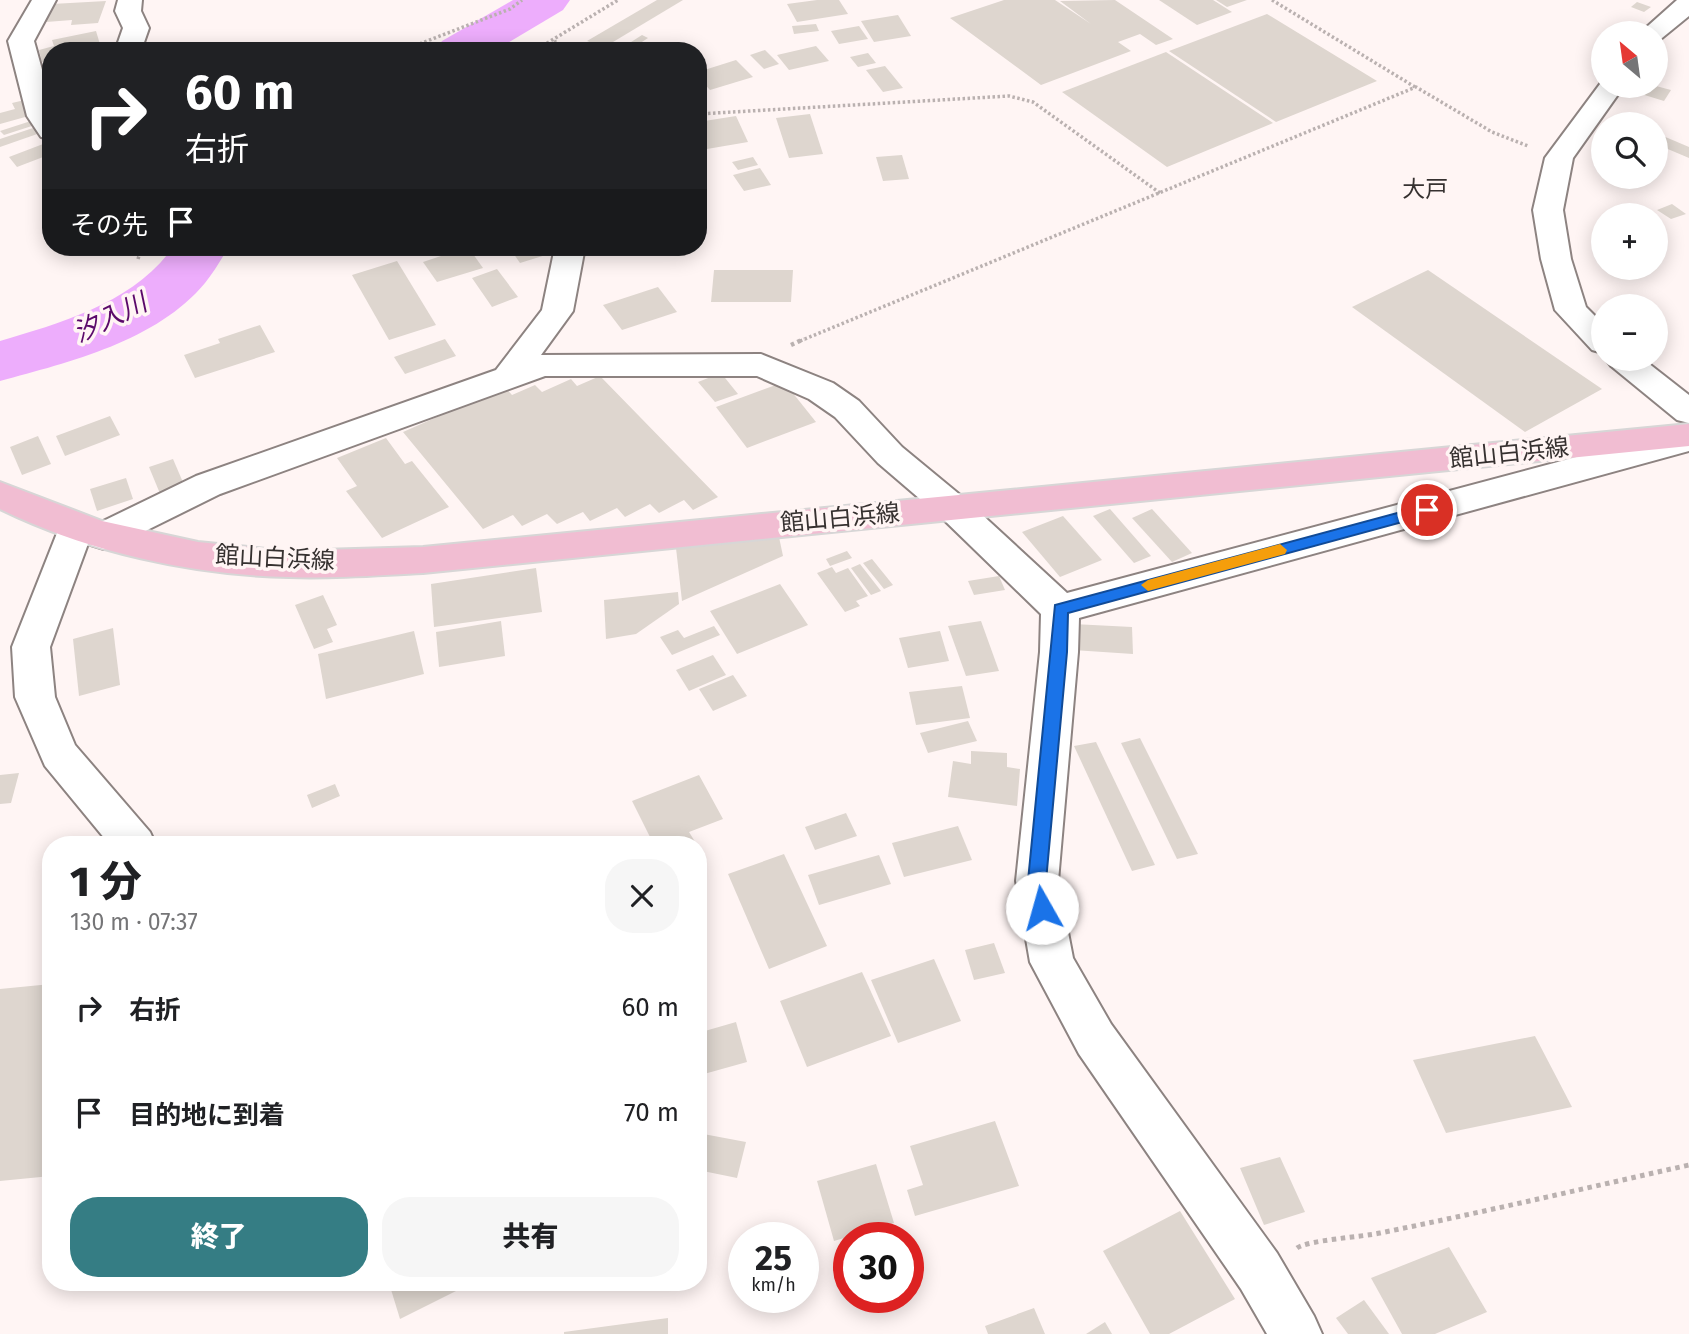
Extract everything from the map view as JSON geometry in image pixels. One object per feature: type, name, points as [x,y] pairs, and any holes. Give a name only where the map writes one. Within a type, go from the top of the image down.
[{"type":"main road","name":"館山白浜線","points":[[0,494],[37,513],[90,531],[182,552],[270,563],[423,560],[1689,437]]},
{"type":"street","points":[[42,118],[21,41],[44,0]]},
{"type":"street","points":[[130,0],[128,12],[136,28],[131,42]]},
{"type":"street","points":[[1667,21],[1689,3]]},
{"type":"street","points":[[1591,330],[1571,310],[1556,259],[1548,210],[1559,158],[1602,98]]},
{"type":"street","points":[[509,376],[557,311],[568,256]]},
{"type":"street","points":[[127,836],[59,754],[35,697],[31,647],[90,531],[208,485],[542,365],[761,365],[821,391],[847,409],[890,455],[953,508],[1060,609],[1059,652],[1037,881],[1052,962],[1095,1039],[1259,1271],[1296,1334]]},
{"type":"street","points":[[1637,371],[1689,412]]},
{"type":"street","points":[[1060,609],[1689,437]]},
{"type":"path","points":[[424,42],[510,9],[522,0]]},
{"type":"path","points":[[554,41],[618,0]]},
{"type":"path","points":[[1272,0],[1493,132],[1559,158]]},
{"type":"path","points":[[761,365],[793,344],[1416,87]]},
{"type":"path","points":[[707,113],[1009,96],[1033,102],[1161,193]]},
{"type":"path","points":[[1259,1271],[1304,1243],[1350,1239],[1479,1213],[1689,1165]]},
{"type":"building","points":[[657,0],[683,0],[613,42],[587,41]]},
{"type":"building","points":[[839,0],[848,14],[797,22],[787,4]]},
{"type":"building","points":[[1004,0],[1055,0],[1091,24],[1060,1],[1115,0],[1173,39],[1156,45],[1140,34],[1118,42],[1131,51],[1041,85],[950,18]]},
{"type":"building","points":[[1159,0],[1213,0],[1232,12],[1197,25]]},
{"type":"building","points":[[1216,0],[1247,0],[1227,7]]},
{"type":"building","points":[[106,1],[98,23],[71,25],[72,20],[46,22],[52,4]]},
{"type":"building","points":[[1637,2],[1651,7],[1644,12],[1631,7]]},
{"type":"building","points":[[1267,14],[1377,81],[1276,122],[1169,51]]},
{"type":"building","points":[[898,15],[911,36],[874,42],[861,21]]},
{"type":"building","points":[[816,24],[819,31],[794,34],[792,26]]},
{"type":"building","points":[[859,26],[868,39],[839,44],[831,31]]},
{"type":"building","points":[[96,31],[99,42],[53,42],[52,40]]},
{"type":"building","points":[[642,35],[648,38],[642,42],[631,42]]},
{"type":"building","points":[[816,46],[829,61],[789,70],[777,55]]},
{"type":"building","points":[[765,50],[779,64],[764,69],[750,55]]},
{"type":"building","points":[[1166,52],[1273,123],[1167,167],[1062,92]]},
{"type":"building","points":[[868,53],[876,63],[858,67],[850,57]]},
{"type":"building","points":[[736,60],[753,77],[710,90],[707,87],[707,69]]},
{"type":"building","points":[[885,66],[903,88],[883,92],[866,70]]},
{"type":"building","points":[[29,99],[36,114],[0,124],[0,113],[15,109],[12,103]]},
{"type":"building","points":[[810,114],[823,154],[789,158],[776,118]]},
{"type":"building","points":[[736,116],[748,142],[707,149],[707,121]]},
{"type":"building","points":[[34,120],[38,124],[4,135],[0,131]]},
{"type":"building","points":[[39,126],[42,130],[0,147],[0,139]]},
{"type":"building","points":[[1668,138],[1689,147],[1689,158],[1668,149]]},
{"type":"building","points":[[42,144],[42,157],[17,167],[9,157]]},
{"type":"building","points":[[902,155],[909,179],[883,181],[876,157]]},
{"type":"building","points":[[753,157],[758,165],[738,170],[732,162]]},
{"type":"building","points":[[760,168],[771,185],[744,191],[733,175]]},
{"type":"building","points":[[1672,204],[1686,214],[1671,219],[1668,217],[1668,206]]},
{"type":"building","points":[[441,256],[474,256],[483,268],[437,282],[423,262]]},
{"type":"building","points":[[515,256],[543,256],[520,263]]},
{"type":"building","points":[[397,261],[436,325],[389,340],[352,275]]},
{"type":"building","points":[[497,269],[518,297],[492,307],[472,278]]},
{"type":"building","points":[[714,270],[793,270],[791,302],[711,302]]},
{"type":"building","points":[[1428,270],[1602,389],[1525,432],[1352,307]]},
{"type":"building","points":[[658,287],[677,312],[622,330],[603,305]]},
{"type":"building","points":[[260,325],[275,352],[195,378],[184,355],[220,343],[218,339]]},
{"type":"building","points":[[445,339],[456,356],[405,374],[394,357]]},
{"type":"building","points":[[721,373],[738,394],[715,402],[698,382]]},
{"type":"building","points":[[600,376],[718,497],[693,510],[684,500],[659,513],[650,504],[625,517],[617,508],[590,521],[583,512],[557,524],[547,514],[522,526],[513,515],[483,529],[403,432],[505,387],[512,395],[535,385],[542,392],[571,379],[577,386]]},
{"type":"building","points":[[784,382],[816,422],[747,448],[716,407]]},
{"type":"building","points":[[110,416],[120,435],[65,456],[56,436]]},
{"type":"building","points":[[38,436],[51,464],[22,475],[10,447]]},
{"type":"building","points":[[386,438],[405,464],[412,461],[449,507],[382,538],[346,491],[357,486],[337,458]]},
{"type":"building","points":[[173,459],[185,487],[161,496],[149,467]]},
{"type":"building","points":[[126,478],[133,499],[97,511],[90,489]]},
{"type":"building","points":[[1110,509],[1151,556],[1134,563],[1093,516]]},
{"type":"building","points":[[1152,509],[1192,553],[1172,562],[1132,518]]},
{"type":"building","points":[[1063,516],[1102,560],[1060,577],[1022,532]]},
{"type":"building","points":[[779,537],[783,556],[682,601],[676,548]]},
{"type":"building","points":[[847,551],[852,558],[830,566],[826,559]]},
{"type":"building","points":[[872,559],[893,585],[884,589],[863,563]]},
{"type":"building","points":[[860,564],[881,591],[871,595],[851,568]]},
{"type":"building","points":[[832,567],[836,573],[848,568],[868,596],[856,601],[860,606],[845,612],[817,573]]},
{"type":"building","points":[[536,568],[542,612],[434,627],[431,584]]},
{"type":"building","points":[[999,576],[1005,590],[974,595],[968,581]]},
{"type":"building","points":[[780,584],[808,625],[737,654],[710,611]]},
{"type":"building","points":[[678,592],[679,604],[636,634],[606,639],[604,600]]},
{"type":"building","points":[[323,595],[337,625],[327,629],[333,642],[314,649],[295,605]]},
{"type":"building","points":[[501,621],[505,656],[439,667],[436,632]]},
{"type":"building","points":[[981,621],[999,671],[966,676],[948,626]]},
{"type":"building","points":[[1073,624],[1132,627],[1133,654],[1073,650]]},
{"type":"building","points":[[714,626],[720,635],[672,655],[660,637],[678,630],[684,638]]},
{"type":"building","points":[[113,628],[120,685],[79,696],[73,639]]},
{"type":"building","points":[[414,631],[424,674],[326,699],[318,654]]},
{"type":"building","points":[[940,631],[949,661],[908,668],[899,638]]},
{"type":"building","points":[[713,655],[726,675],[689,691],[676,670]]},
{"type":"building","points":[[733,675],[747,696],[713,711],[699,689]]},
{"type":"building","points":[[962,686],[970,718],[916,725],[909,692]]},
{"type":"building","points":[[968,721],[977,741],[928,753],[920,733]]},
{"type":"building","points":[[1140,738],[1198,854],[1177,859],[1121,743]]},
{"type":"building","points":[[1096,742],[1155,865],[1132,871],[1074,746]]},
{"type":"building","points":[[971,751],[1007,753],[1007,767],[1020,769],[1017,806],[948,797],[953,761],[971,764]]},
{"type":"building","points":[[19,773],[11,803],[0,804],[0,775]]},
{"type":"building","points":[[699,775],[723,819],[689,832],[691,836],[650,836],[632,801]]},
{"type":"building","points":[[335,784],[340,796],[312,808],[307,795]]},
{"type":"building","points":[[846,813],[857,836],[815,850],[805,827]]},
{"type":"building","points":[[958,826],[972,860],[904,877],[892,843]]},
{"type":"building","points":[[784,854],[827,946],[769,969],[728,874]]},
{"type":"building","points":[[879,855],[891,884],[819,905],[808,875]]},
{"type":"building","points":[[994,943],[1005,973],[974,980],[965,950]]},
{"type":"building","points":[[934,959],[961,1021],[898,1043],[871,980]]},
{"type":"building","points":[[862,972],[891,1036],[807,1067],[780,1001]]},
{"type":"building","points":[[42,985],[42,1177],[0,1181],[0,989]]},
{"type":"building","points":[[736,1022],[747,1062],[707,1073],[707,1030]]},
{"type":"building","points":[[1535,1036],[1572,1107],[1446,1133],[1413,1060]]},
{"type":"building","points":[[995,1121],[1019,1186],[915,1216],[907,1190],[923,1185],[910,1146]]},
{"type":"building","points":[[707,1135],[746,1142],[737,1178],[707,1172]]},
{"type":"building","points":[[1280,1157],[1305,1212],[1264,1225],[1240,1168]]},
{"type":"building","points":[[876,1164],[894,1222],[833,1222],[833,1237],[817,1181]]},
{"type":"building","points":[[1180,1211],[1235,1299],[1169,1334],[1150,1334],[1103,1251]]},
{"type":"building","points":[[1449,1247],[1487,1312],[1435,1334],[1402,1334],[1371,1278]]},
{"type":"building","points":[[391,1291],[456,1291],[400,1319]]},
{"type":"building","points":[[1364,1300],[1389,1334],[1348,1334],[1336,1318]]},
{"type":"building","points":[[1034,1308],[1045,1334],[988,1334],[985,1326]]},
{"type":"building","points":[[668,1318],[668,1334],[564,1334],[564,1332]]},
{"type":"building","points":[[1105,1322],[1112,1334],[1086,1334]]},
{"type":"waterway","name":"汐入川","points":[[475,42],[547,0]]},
{"type":"waterway","name":"汐入川","points":[[0,361],[85,334],[113,322],[165,290],[195,256]]},
{"type":"slow traffic","points":[[1148,585],[1280,550]]},
{"type":"district","name":"大戸","points":[[1425,189]]},
{"type":"route","points":[[1042,908],[1037,881],[1059,652],[1060,609],[1427,510]]}]
